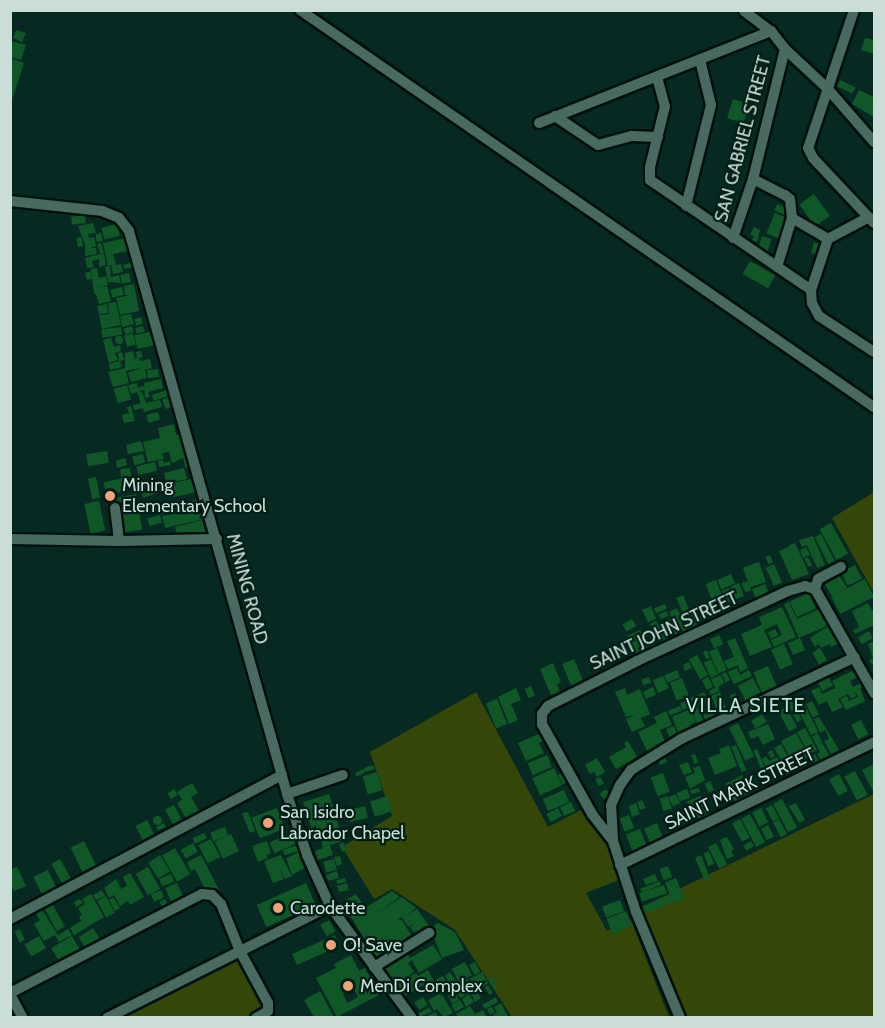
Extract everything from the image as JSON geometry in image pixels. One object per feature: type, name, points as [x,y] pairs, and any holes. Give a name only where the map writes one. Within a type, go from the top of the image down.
[{"type":"street","points":[[300,10],[874,407]]},
{"type":"street","points":[[854,10],[808,148],[813,158],[872,220],[828,239],[812,290],[812,303],[819,316],[874,352]]},
{"type":"street","points":[[744,11],[771,31],[785,49],[827,88],[873,137]]},
{"type":"street","points":[[539,123],[771,31]]},
{"type":"street","name":"SAN GABRIEL STREET","points":[[733,238],[753,179],[785,49]]},
{"type":"street","points":[[686,206],[711,105],[700,60]]},
{"type":"street","points":[[657,76],[664,106],[648,178],[656,186],[812,290]]},
{"type":"street","points":[[555,116],[598,145],[632,136],[658,137]]},
{"type":"street","points":[[753,179],[790,199],[792,218],[777,267]]},
{"type":"street","name":"MINING ROAD","points":[[10,201],[102,211],[124,224],[216,539],[287,794],[315,873],[330,906],[411,1017]]},
{"type":"street","points":[[792,218],[828,239]]},
{"type":"street","points":[[114,508],[119,541]]},
{"type":"street","points":[[10,539],[119,541],[216,539]]},
{"type":"street","points":[[841,567],[818,579],[814,589],[874,693]]},
{"type":"street","name":"SAINT JOHN STREET","points":[[592,814],[542,724],[542,714],[548,706],[637,661],[788,591],[805,586],[814,589]]},
{"type":"street","points":[[680,1017],[620,865],[613,841],[611,805],[620,785],[632,770],[681,739],[855,657]]},
{"type":"street","name":"SAINT MARK STREET","points":[[620,865],[874,742]]},
{"type":"street","points":[[10,919],[282,775]]},
{"type":"street","points":[[287,794],[343,775]]},
{"type":"street","points":[[611,805],[592,814],[613,841]]},
{"type":"street","points":[[23,1017],[10,994],[202,894],[212,895],[221,904],[240,951],[268,1002],[268,1011],[256,1017]]},
{"type":"street","points":[[107,1017],[330,906]]},
{"type":"street","points":[[374,967],[429,933]]},
{"type":"green space","points":[[874,492],[874,593],[832,518]]},
{"type":"green space","points":[[476,692],[548,827],[585,808],[608,841],[619,880],[586,893],[607,931],[631,920],[669,1017],[512,1017],[455,930],[392,889],[374,899],[342,847],[392,816],[370,752]]},
{"type":"green space","points":[[874,794],[874,1017],[684,1017],[638,909]]},
{"type":"green space","points":[[238,959],[266,1016],[120,1018]]},
{"type":"building","points":[[16,30],[26,33],[22,42],[13,38]]},
{"type":"building","points":[[865,38],[874,40],[874,54],[861,50]]},
{"type":"building","points":[[10,41],[26,45],[21,60],[10,57]]},
{"type":"building","points":[[10,58],[24,63],[11,103],[10,103]]},
{"type":"building","points":[[840,80],[855,87],[852,94],[837,86]]},
{"type":"building","points":[[859,90],[874,97],[874,117],[852,104]]},
{"type":"building","points":[[733,99],[749,104],[743,123],[727,118]]},
{"type":"building","points":[[814,194],[830,216],[815,226],[799,205]]},
{"type":"building","points":[[777,204],[787,208],[785,215],[774,210]]},
{"type":"building","points":[[775,213],[787,218],[778,238],[766,233]]},
{"type":"building","points":[[85,215],[86,223],[72,225],[71,217]]},
{"type":"building","points":[[93,223],[96,233],[88,234],[89,238],[94,237],[96,246],[91,248],[96,248],[97,254],[85,256],[85,245],[78,226]]},
{"type":"building","points":[[117,224],[120,236],[104,240],[101,228]]},
{"type":"building","points":[[754,227],[760,230],[757,242],[752,240],[754,236],[750,235]]},
{"type":"building","points":[[101,233],[103,241],[97,242],[95,234]]},
{"type":"building","points":[[762,236],[772,239],[767,254],[757,251]]},
{"type":"building","points":[[81,237],[83,246],[78,247],[76,238]]},
{"type":"building","points":[[125,238],[128,251],[113,254],[116,265],[121,264],[123,272],[113,274],[111,265],[108,266],[103,243]]},
{"type":"building","points":[[814,242],[822,245],[818,255],[811,253]]},
{"type":"building","points":[[101,243],[104,253],[100,254],[97,244]]},
{"type":"building","points":[[104,253],[106,265],[99,267],[99,259],[92,261],[94,267],[87,268],[85,258]]},
{"type":"building","points":[[750,261],[775,275],[768,288],[743,274]]},
{"type":"building","points":[[132,262],[133,267],[124,269],[123,265]]},
{"type":"building","points":[[110,266],[111,277],[119,275],[121,283],[108,282],[105,267]]},
{"type":"building","points":[[97,268],[99,278],[106,276],[108,285],[97,288],[107,286],[111,301],[99,304],[94,294],[91,269]]},
{"type":"building","points":[[91,271],[92,279],[87,280],[85,273]]},
{"type":"building","points":[[129,273],[131,282],[122,284],[120,275]]},
{"type":"building","points":[[134,284],[139,311],[120,315],[116,298],[131,295],[125,295],[124,286]]},
{"type":"building","points":[[122,287],[124,295],[112,298],[110,290]]},
{"type":"building","points":[[116,302],[121,325],[102,329],[99,315],[109,314],[108,303]]},
{"type":"building","points":[[107,304],[108,313],[99,314],[97,306]]},
{"type":"building","points":[[131,314],[134,324],[122,327],[120,316]]},
{"type":"building","points":[[141,317],[143,324],[136,326],[134,319]]},
{"type":"building","points":[[132,326],[134,332],[125,334],[123,329]]},
{"type":"building","points":[[143,326],[145,331],[137,334],[135,328]]},
{"type":"building","points":[[121,327],[122,335],[102,337],[101,329]]},
{"type":"building","points":[[154,331],[157,345],[137,349],[134,335]]},
{"type":"building","points":[[133,333],[136,345],[127,347],[124,335]]},
{"type":"building","points":[[119,336],[123,340],[119,344],[115,340]]},
{"type":"building","points":[[111,338],[114,347],[120,345],[121,351],[115,353],[118,360],[109,363],[103,340]]},
{"type":"building","points":[[133,351],[135,359],[137,358],[136,352],[141,351],[143,357],[139,358],[140,361],[150,359],[152,368],[145,370],[147,378],[131,382],[128,373],[141,368],[126,371],[129,383],[113,387],[108,372],[125,368],[125,353]]},
{"type":"building","points":[[122,352],[124,360],[120,361],[122,367],[110,370],[109,364],[119,361],[118,353]]},
{"type":"building","points":[[158,369],[159,377],[148,378],[147,370]]},
{"type":"building","points":[[161,379],[163,388],[148,392],[150,397],[145,398],[144,383]]},
{"type":"building","points":[[137,383],[138,387],[132,389],[144,386],[145,390],[139,391],[142,392],[146,403],[160,400],[162,407],[144,412],[143,408],[134,410],[133,405],[141,403],[137,392],[131,394],[128,385]]},
{"type":"building","points":[[127,385],[131,399],[118,403],[114,389]]},
{"type":"building","points":[[167,390],[169,396],[154,401],[152,395]]},
{"type":"building","points":[[170,397],[173,407],[165,409],[162,399]]},
{"type":"building","points":[[131,406],[135,421],[124,423],[122,415],[129,413],[127,407]]},
{"type":"building","points":[[158,412],[160,420],[148,423],[146,415]]},
{"type":"building","points":[[174,424],[176,435],[180,434],[186,457],[172,463],[169,452],[162,453],[164,459],[148,462],[143,442],[160,438],[158,428]]},
{"type":"building","points":[[141,441],[144,451],[128,454],[126,445]]},
{"type":"building","points":[[107,451],[109,463],[88,466],[86,454]]},
{"type":"building","points":[[143,454],[145,463],[134,465],[132,456]]},
{"type":"building","points":[[191,457],[193,466],[185,468],[183,459]]},
{"type":"building","points":[[125,458],[127,465],[117,468],[116,461]]},
{"type":"building","points":[[163,460],[164,463],[170,461],[171,465],[159,467],[158,461]]},
{"type":"building","points":[[155,462],[157,471],[139,475],[136,466]]},
{"type":"building","points":[[130,468],[131,476],[121,477],[120,469]]},
{"type":"building","points":[[184,468],[187,479],[167,483],[169,491],[162,492],[160,482],[166,481],[164,473]]},
{"type":"building","points":[[96,477],[100,498],[92,499],[88,479]]},
{"type":"building","points":[[123,478],[126,491],[106,495],[104,482]]},
{"type":"building","points":[[128,478],[131,491],[128,491],[125,479]]},
{"type":"building","points":[[196,478],[199,492],[172,498],[169,484]]},
{"type":"building","points":[[159,482],[161,492],[143,498],[141,491],[155,488],[154,483]]},
{"type":"building","points":[[136,494],[142,529],[122,533],[115,498]]},
{"type":"building","points":[[201,498],[204,509],[184,514],[181,503]]},
{"type":"building","points":[[99,501],[105,530],[91,533],[84,504]]},
{"type":"building","points":[[179,501],[182,515],[203,510],[205,519],[165,528],[162,516],[174,514],[172,503]]},
{"type":"building","points":[[152,504],[154,513],[147,514],[145,506]]},
{"type":"building","points":[[168,506],[170,512],[159,515],[158,509]]},
{"type":"building","points":[[160,515],[162,523],[149,526],[147,518]]},
{"type":"building","points":[[202,520],[206,535],[178,539],[175,527]]},
{"type":"building","points":[[831,523],[848,554],[837,560],[820,529]]},
{"type":"building","points":[[821,534],[835,561],[828,564],[815,537]]},
{"type":"building","points":[[813,536],[825,565],[817,568],[807,545],[802,547],[799,540]]},
{"type":"building","points":[[795,543],[809,574],[792,580],[779,551],[788,547],[792,555],[788,546]]},
{"type":"building","points":[[806,547],[810,555],[803,558],[800,550]]},
{"type":"building","points":[[770,555],[773,562],[769,564],[765,557]]},
{"type":"building","points":[[808,557],[812,565],[809,567],[804,559]]},
{"type":"building","points":[[759,562],[766,582],[750,587],[743,568]]},
{"type":"building","points":[[774,564],[782,582],[774,586],[766,568]]},
{"type":"building","points":[[855,565],[862,578],[848,586],[841,573]]},
{"type":"building","points":[[837,572],[847,588],[833,597],[823,581]]},
{"type":"building","points":[[731,574],[735,583],[721,589],[717,580]]},
{"type":"building","points":[[865,579],[874,597],[840,614],[831,596]]},
{"type":"building","points":[[716,580],[727,608],[716,612],[706,584]]},
{"type":"building","points":[[747,581],[751,590],[746,593],[742,583]]},
{"type":"building","points":[[739,583],[744,596],[736,599],[731,586]]},
{"type":"building","points":[[765,584],[769,594],[756,599],[752,589]]},
{"type":"building","points":[[729,588],[736,606],[728,609],[722,591]]},
{"type":"building","points":[[809,593],[816,609],[797,617],[790,602]]},
{"type":"building","points":[[683,595],[689,609],[683,612],[676,598]]},
{"type":"building","points":[[789,602],[797,619],[819,609],[827,626],[799,638],[784,604]]},
{"type":"building","points":[[868,603],[872,610],[874,609],[874,625],[855,634],[853,630],[859,627],[852,611]]},
{"type":"building","points":[[665,604],[667,609],[656,613],[654,608]]},
{"type":"building","points":[[651,606],[656,619],[648,622],[642,610]]},
{"type":"building","points":[[782,607],[796,637],[774,647],[771,640],[782,635],[777,624],[764,630],[772,647],[750,656],[741,634],[762,625],[759,617]]},
{"type":"building","points":[[677,608],[688,630],[680,634],[669,612]]},
{"type":"building","points":[[712,608],[716,618],[711,619],[708,609]]},
{"type":"building","points":[[691,610],[699,627],[690,631],[682,614]]},
{"type":"building","points":[[667,611],[669,616],[661,619],[659,614]]},
{"type":"building","points":[[671,618],[678,634],[672,636],[665,621]]},
{"type":"building","points":[[632,619],[636,626],[626,631],[622,624]]},
{"type":"building","points":[[656,621],[663,628],[654,632],[650,624]]},
{"type":"building","points":[[830,625],[840,643],[831,647],[830,644],[821,648],[819,644],[815,647],[810,638]]},
{"type":"building","points":[[663,629],[670,640],[666,641],[668,646],[662,648],[654,632]]},
{"type":"building","points":[[775,629],[778,635],[771,639],[768,633]]},
{"type":"building","points":[[640,630],[649,650],[636,656],[627,636]]},
{"type":"building","points":[[869,631],[873,638],[862,644],[858,638]]},
{"type":"building","points":[[719,635],[723,644],[714,648],[710,639]]},
{"type":"building","points":[[735,638],[748,668],[740,672],[738,665],[728,669],[724,661],[734,657],[727,641]]},
{"type":"building","points":[[800,638],[805,650],[793,655],[788,643]]},
{"type":"building","points":[[653,639],[657,647],[651,650],[647,642]]},
{"type":"building","points":[[874,641],[874,664],[872,665],[869,660],[873,658],[868,644]]},
{"type":"building","points":[[784,644],[793,664],[780,670],[771,650]]},
{"type":"building","points":[[717,648],[727,670],[719,674],[709,652]]},
{"type":"building","points":[[820,648],[827,660],[819,665],[812,652]]},
{"type":"building","points":[[707,650],[710,658],[706,659],[703,652]]},
{"type":"building","points":[[697,655],[708,675],[700,679],[689,659]]},
{"type":"building","points":[[574,659],[585,685],[573,690],[562,664]]},
{"type":"building","points":[[711,659],[718,674],[711,678],[704,662]]},
{"type":"building","points":[[689,662],[692,668],[685,671],[683,665]]},
{"type":"building","points":[[553,663],[561,682],[557,684],[560,692],[551,695],[540,669]]},
{"type":"building","points":[[768,666],[777,687],[762,693],[753,672]]},
{"type":"building","points":[[737,668],[740,675],[749,670],[752,676],[734,684],[728,672]]},
{"type":"building","points":[[677,670],[680,677],[667,683],[664,675]]},
{"type":"building","points":[[852,671],[858,677],[850,681],[853,687],[863,682],[865,686],[860,688],[865,701],[846,710],[840,699],[847,696],[849,701],[858,697],[855,691],[856,696],[851,699],[848,694],[838,699],[843,707],[832,712],[827,701],[819,705],[811,691],[819,687],[822,694],[836,688],[832,681]]},
{"type":"building","points":[[726,672],[730,680],[726,682],[722,674]]},
{"type":"building","points":[[721,675],[724,683],[718,687],[719,691],[711,695],[709,691],[715,688],[711,679]]},
{"type":"building","points":[[663,676],[669,688],[658,693],[653,680]]},
{"type":"building","points":[[828,676],[833,686],[822,691],[817,681]]},
{"type":"building","points":[[649,677],[651,683],[643,685],[641,679]]},
{"type":"building","points":[[708,677],[713,687],[707,690],[702,680]]},
{"type":"building","points":[[682,678],[689,696],[677,700],[670,683]]},
{"type":"building","points":[[753,678],[760,692],[745,700],[738,686]]},
{"type":"building","points":[[531,686],[535,695],[529,698],[525,689]]},
{"type":"building","points":[[653,687],[656,695],[646,699],[643,692]]},
{"type":"building","points":[[516,688],[521,700],[511,704],[518,720],[509,724],[498,697]]},
{"type":"building","points":[[625,688],[627,695],[640,689],[650,714],[641,718],[645,726],[632,732],[626,719],[635,715],[626,717],[615,692]]},
{"type":"building","points":[[704,692],[712,709],[702,714],[694,697]]},
{"type":"building","points":[[720,692],[729,716],[721,719],[711,696]]},
{"type":"building","points":[[735,693],[741,705],[736,707],[730,696]]},
{"type":"building","points":[[800,696],[818,732],[811,735],[793,700]]},
{"type":"building","points":[[693,697],[706,726],[700,729],[687,700]]},
{"type":"building","points":[[497,699],[507,724],[496,729],[486,703]]},
{"type":"building","points":[[792,699],[797,709],[792,712],[787,702]]},
{"type":"building","points":[[685,701],[688,708],[683,710],[680,704]]},
{"type":"building","points":[[772,701],[776,709],[772,711],[768,703]]},
{"type":"building","points":[[812,701],[819,714],[813,718],[806,704]]},
{"type":"building","points":[[680,706],[682,711],[670,716],[668,711]]},
{"type":"building","points":[[786,707],[797,727],[789,731],[778,711]]},
{"type":"building","points":[[690,709],[696,722],[690,725],[691,729],[679,734],[672,717]]},
{"type":"building","points":[[716,709],[720,720],[707,725],[703,714]]},
{"type":"building","points":[[666,711],[672,725],[660,730],[666,744],[649,755],[638,732],[657,723],[654,717]]},
{"type":"building","points":[[797,711],[802,720],[797,722],[793,713]]},
{"type":"building","points":[[762,714],[767,722],[756,729],[751,721]]},
{"type":"building","points":[[819,717],[839,750],[831,754],[824,741],[829,739],[825,730],[820,733],[814,719]]},
{"type":"building","points":[[861,720],[868,734],[858,739],[851,725]]},
{"type":"building","points":[[738,723],[754,756],[745,761],[729,727]]},
{"type":"building","points":[[768,724],[775,739],[763,745],[758,736],[751,739],[748,732]]},
{"type":"building","points":[[674,726],[679,738],[672,742],[666,729]]},
{"type":"building","points":[[805,728],[817,750],[809,754],[797,732]]},
{"type":"building","points":[[541,733],[545,740],[539,743],[544,753],[526,761],[518,743]]},
{"type":"building","points":[[796,733],[809,757],[802,760],[805,766],[797,770],[781,741]]},
{"type":"building","points":[[817,733],[822,741],[819,744],[822,742],[830,757],[822,762],[817,754],[820,752],[812,737]]},
{"type":"building","points":[[628,741],[637,757],[616,769],[609,757],[626,747],[624,743]]},
{"type":"building","points":[[781,744],[792,763],[785,767],[774,748]]},
{"type":"building","points":[[729,745],[737,766],[715,775],[708,758],[721,753],[719,749]]},
{"type":"building","points":[[736,745],[746,770],[741,772],[731,747]]},
{"type":"building","points":[[757,749],[771,782],[767,784],[753,751]]},
{"type":"building","points":[[772,750],[775,756],[771,759],[768,752]]},
{"type":"building","points":[[695,754],[698,762],[694,764],[691,755]]},
{"type":"building","points":[[815,754],[819,761],[814,764],[810,757]]},
{"type":"building","points":[[547,755],[552,767],[533,775],[528,763]]},
{"type":"building","points":[[766,756],[769,761],[777,757],[781,765],[773,769],[777,776],[772,778],[762,759]]},
{"type":"building","points":[[665,757],[667,762],[660,765],[658,761]]},
{"type":"building","points":[[597,758],[605,772],[597,777],[594,772],[590,774],[585,765]]},
{"type":"building","points":[[688,762],[692,772],[684,775],[679,765]]},
{"type":"building","points":[[874,764],[874,793],[862,770]]},
{"type":"building","points":[[373,765],[375,769],[365,772],[364,768]]},
{"type":"building","points":[[700,766],[705,780],[690,789],[685,777],[695,773],[693,768]]},
{"type":"building","points":[[554,768],[562,785],[540,795],[532,778]]},
{"type":"building","points":[[363,769],[365,773],[357,777],[355,773]]},
{"type":"building","points":[[855,771],[868,795],[857,800],[844,777]]},
{"type":"building","points":[[377,772],[382,790],[368,794],[363,776]]},
{"type":"building","points":[[564,772],[569,781],[563,784],[558,775]]},
{"type":"building","points":[[663,773],[670,792],[658,796],[651,777]]},
{"type":"building","points":[[839,774],[848,791],[838,796],[829,779]]},
{"type":"building","points":[[742,775],[752,794],[735,802],[725,784]]},
{"type":"building","points":[[600,777],[604,783],[599,786],[595,779]]},
{"type":"building","points":[[710,781],[714,790],[709,793],[705,783]]},
{"type":"building","points":[[192,783],[198,793],[191,797],[199,811],[196,812],[198,816],[188,822],[177,803],[182,800],[177,792]]},
{"type":"building","points":[[699,788],[700,792],[691,794],[690,790]]},
{"type":"building","points":[[174,789],[178,795],[171,799],[167,793]]},
{"type":"building","points":[[606,789],[610,795],[603,799],[599,793]]},
{"type":"building","points":[[687,789],[690,797],[680,801],[677,793]]},
{"type":"building","points":[[564,790],[569,802],[548,811],[543,799]]},
{"type":"building","points":[[329,794],[340,831],[315,839],[303,802]]},
{"type":"building","points":[[676,794],[680,803],[673,806],[669,797]]},
{"type":"building","points":[[387,796],[392,811],[375,817],[370,802]]},
{"type":"building","points":[[668,796],[672,808],[663,811],[659,799]]},
{"type":"building","points":[[700,796],[703,802],[706,800],[714,819],[693,827],[686,802]]},
{"type":"building","points":[[782,799],[797,827],[788,832],[773,804]]},
{"type":"building","points":[[642,800],[646,808],[640,810],[637,802]]},
{"type":"building","points":[[571,802],[575,811],[564,816],[560,807]]},
{"type":"building","points":[[636,803],[640,814],[632,817],[629,806]]},
{"type":"building","points":[[796,803],[805,820],[799,823],[789,806]]},
{"type":"building","points":[[174,805],[183,823],[174,827],[165,810]]},
{"type":"building","points":[[772,805],[779,818],[773,822],[766,808]]},
{"type":"building","points":[[365,806],[368,818],[350,822],[348,810]]},
{"type":"building","name":"San Isidro Labrador Chapel","points":[[277,808],[285,829],[260,838],[252,818]]},
{"type":"building","points":[[558,808],[562,816],[551,822],[546,814]]},
{"type":"building","points":[[761,808],[768,822],[759,827],[752,813]]},
{"type":"building","points":[[248,812],[255,831],[250,833],[242,813]]},
{"type":"building","points":[[750,814],[765,842],[756,847],[741,819]]},
{"type":"building","points":[[629,815],[634,828],[625,832],[620,819]]},
{"type":"building","points":[[157,816],[161,820],[157,824],[153,820]]},
{"type":"building","points":[[740,819],[750,838],[742,842],[732,823]]},
{"type":"building","points":[[779,819],[787,834],[781,837],[773,822]]},
{"type":"building","points":[[147,820],[154,834],[143,840],[135,826]]},
{"type":"building","points":[[164,823],[166,827],[158,831],[156,827]]},
{"type":"building","points":[[657,823],[665,842],[652,848],[644,828]]},
{"type":"building","points":[[768,825],[774,837],[767,840],[761,829]]},
{"type":"building","points":[[225,827],[228,835],[213,841],[210,833]]},
{"type":"building","points":[[640,829],[648,850],[634,855],[626,834]]},
{"type":"building","points":[[295,831],[300,842],[274,853],[269,842]]},
{"type":"building","points":[[204,833],[207,838],[195,844],[193,838]]},
{"type":"building","points":[[231,834],[239,851],[223,859],[215,842]]},
{"type":"building","points":[[338,834],[340,842],[330,845],[333,855],[318,860],[315,851],[323,848],[321,840]]},
{"type":"building","points":[[727,837],[734,849],[731,851],[734,856],[727,859],[720,840]]},
{"type":"building","points":[[211,839],[220,857],[208,863],[199,845]]},
{"type":"building","points":[[84,841],[98,870],[85,876],[71,848]]},
{"type":"building","points":[[267,841],[271,853],[266,855],[268,858],[258,862],[252,846]]},
{"type":"building","points":[[751,841],[754,846],[746,851],[743,846]]},
{"type":"building","points":[[344,842],[346,851],[342,852],[339,844]]},
{"type":"building","points":[[193,843],[198,852],[186,859],[181,850]]},
{"type":"building","points":[[716,843],[727,864],[719,868],[708,847]]},
{"type":"building","points":[[297,845],[299,851],[285,855],[283,850]]},
{"type":"building","points":[[175,848],[190,874],[177,881],[162,856]]},
{"type":"building","points":[[302,851],[304,857],[299,861],[306,858],[308,866],[292,875],[286,858]]},
{"type":"building","points":[[709,851],[714,864],[708,866],[703,853]]},
{"type":"building","points":[[160,855],[170,871],[158,879],[148,862]]},
{"type":"building","points":[[201,855],[219,890],[207,893],[195,869],[191,871],[187,862]]},
{"type":"building","points":[[281,855],[292,876],[285,879],[280,869],[284,879],[273,883],[264,861]]},
{"type":"building","points":[[701,855],[710,879],[705,881],[695,858]]},
{"type":"building","points":[[340,856],[342,864],[337,866],[334,857]]},
{"type":"building","points":[[60,859],[71,879],[62,884],[51,864]]},
{"type":"building","points":[[334,859],[337,870],[326,872],[323,862]]},
{"type":"building","points":[[668,866],[672,877],[664,880],[660,869]]},
{"type":"building","points":[[17,867],[26,886],[14,891],[10,884],[10,870]]},
{"type":"building","points":[[148,867],[160,889],[148,896],[136,874]]},
{"type":"building","points":[[48,870],[58,891],[43,898],[33,877]]},
{"type":"building","points":[[337,871],[339,878],[328,881],[326,875]]},
{"type":"building","points":[[130,873],[144,897],[130,905],[128,901],[120,906],[114,895],[109,898],[104,888],[116,879],[121,889],[127,886],[123,877]]},
{"type":"building","points":[[171,874],[174,881],[162,886],[159,879]]},
{"type":"building","points":[[655,874],[658,881],[646,885],[643,879]]},
{"type":"building","points":[[345,878],[346,882],[337,884],[336,880]]},
{"type":"building","points":[[676,878],[684,898],[673,903],[665,882]]},
{"type":"building","points":[[660,881],[661,885],[642,892],[640,889]]},
{"type":"building","points":[[177,883],[185,901],[173,907],[165,888]]},
{"type":"building","points":[[306,883],[316,905],[266,927],[257,905]]},
{"type":"building","points":[[347,883],[349,890],[339,892],[337,886]]},
{"type":"building","points":[[664,885],[667,894],[642,902],[639,893]]},
{"type":"building","points":[[102,890],[105,896],[96,900],[93,895]]},
{"type":"building","points":[[161,890],[164,897],[154,902],[151,894]]},
{"type":"building","points":[[392,891],[400,897],[376,914],[402,897],[416,908],[407,915],[417,909],[429,926],[416,935],[410,927],[415,923],[408,927],[402,917],[398,920],[402,920],[413,938],[377,959],[351,917],[347,909],[350,907],[346,900],[356,894],[365,908]]},
{"type":"building","points":[[91,894],[104,917],[74,935],[70,928],[81,921],[79,917],[82,915],[78,908],[85,904],[82,899]]},
{"type":"building","points":[[669,895],[672,903],[667,905],[663,897]]},
{"type":"building","points":[[106,896],[115,913],[106,917],[97,901]]},
{"type":"building","points":[[113,897],[120,908],[115,911],[109,900]]},
{"type":"building","points":[[662,898],[665,905],[647,913],[644,906]]},
{"type":"building","points":[[80,899],[83,903],[76,907],[74,902]]},
{"type":"building","points":[[165,899],[170,909],[165,912],[160,902]]},
{"type":"building","points":[[620,900],[624,911],[606,918],[602,906]]},
{"type":"building","points":[[52,903],[65,927],[57,931],[44,907]]},
{"type":"building","points":[[42,910],[58,935],[68,929],[72,935],[59,942],[55,935],[44,941],[34,924],[40,920],[36,914]]},
{"type":"building","points":[[626,911],[632,926],[613,934],[607,919]]},
{"type":"building","points":[[329,920],[335,931],[327,936],[320,925]]},
{"type":"building","points":[[438,923],[455,932],[464,950],[442,958],[430,928]]},
{"type":"building","points":[[93,928],[101,941],[87,950],[79,937]]},
{"type":"building","points":[[20,929],[25,940],[19,942],[15,931]]},
{"type":"building","points":[[335,935],[340,946],[297,965],[292,954]]},
{"type":"building","points":[[39,936],[46,948],[31,957],[24,944]]},
{"type":"building","points":[[72,936],[82,953],[61,965],[51,948]]},
{"type":"building","points":[[433,945],[442,959],[419,973],[412,960],[408,963],[414,972],[395,985],[382,965],[405,950],[410,958]]},
{"type":"building","name":"MenDi Complex","points":[[351,955],[359,971],[365,968],[379,995],[337,1017],[316,978],[336,968],[334,964]],"holes":[[[354,989],[358,997],[347,1003],[343,994]]]},
{"type":"building","points":[[465,962],[472,975],[459,982],[452,969]]},
{"type":"building","points":[[475,962],[480,972],[475,975],[469,965]]},
{"type":"building","points":[[428,970],[435,983],[425,989],[423,985],[404,997],[396,985],[416,973],[418,976]]},
{"type":"building","points":[[450,972],[457,983],[451,987],[445,975]]},
{"type":"building","points":[[482,972],[488,983],[476,990],[470,979]]},
{"type":"building","points":[[443,976],[449,987],[443,991],[436,979]]},
{"type":"building","points":[[492,977],[497,987],[494,989],[488,980]]},
{"type":"building","points":[[468,979],[474,990],[460,998],[454,987]]},
{"type":"building","points":[[488,985],[493,993],[489,995],[485,987]]},
{"type":"building","points":[[320,991],[334,1017],[314,1017],[304,1000]]},
{"type":"building","points":[[477,991],[481,998],[475,1002],[471,994]]},
{"type":"building","points":[[455,992],[459,1000],[452,1004],[448,996]]},
{"type":"building","points":[[441,993],[453,1013],[444,1017],[437,1009],[434,1011],[428,1000]]},
{"type":"building","points":[[469,994],[474,1002],[466,1007],[462,999]]},
{"type":"building","points":[[423,997],[428,1005],[419,1010],[415,1002]]},
{"type":"building","points":[[496,997],[498,1002],[485,1009],[482,1005]]},
{"type":"building","points":[[460,1000],[464,1007],[455,1012],[451,1005]]},
{"type":"building","points":[[501,1003],[508,1016],[494,1017],[493,1015],[497,1012],[494,1007]]},
{"type":"building","points":[[470,1006],[475,1014],[483,1010],[487,1017],[458,1017],[456,1014]]},
{"type":"building","points":[[429,1007],[432,1012],[419,1017],[417,1014]]},
{"type":"building","points":[[492,1007],[495,1012],[490,1015],[487,1009]]},
{"type":"building","points":[[435,1012],[439,1017],[425,1017]]},
{"type":"place","name":"Mining Elementary School","points":[[110,496]]},
{"type":"place","name":"San Isidro Labrador Chapel","points":[[268,823]]},
{"type":"place","name":"Carodette","points":[[278,908]]},
{"type":"place","name":"O! Save","points":[[331,945]]},
{"type":"place","name":"MenDi Complex","points":[[348,986]]},
{"type":"district","name":"VILLA SIETE","points":[[746,705]]}]
